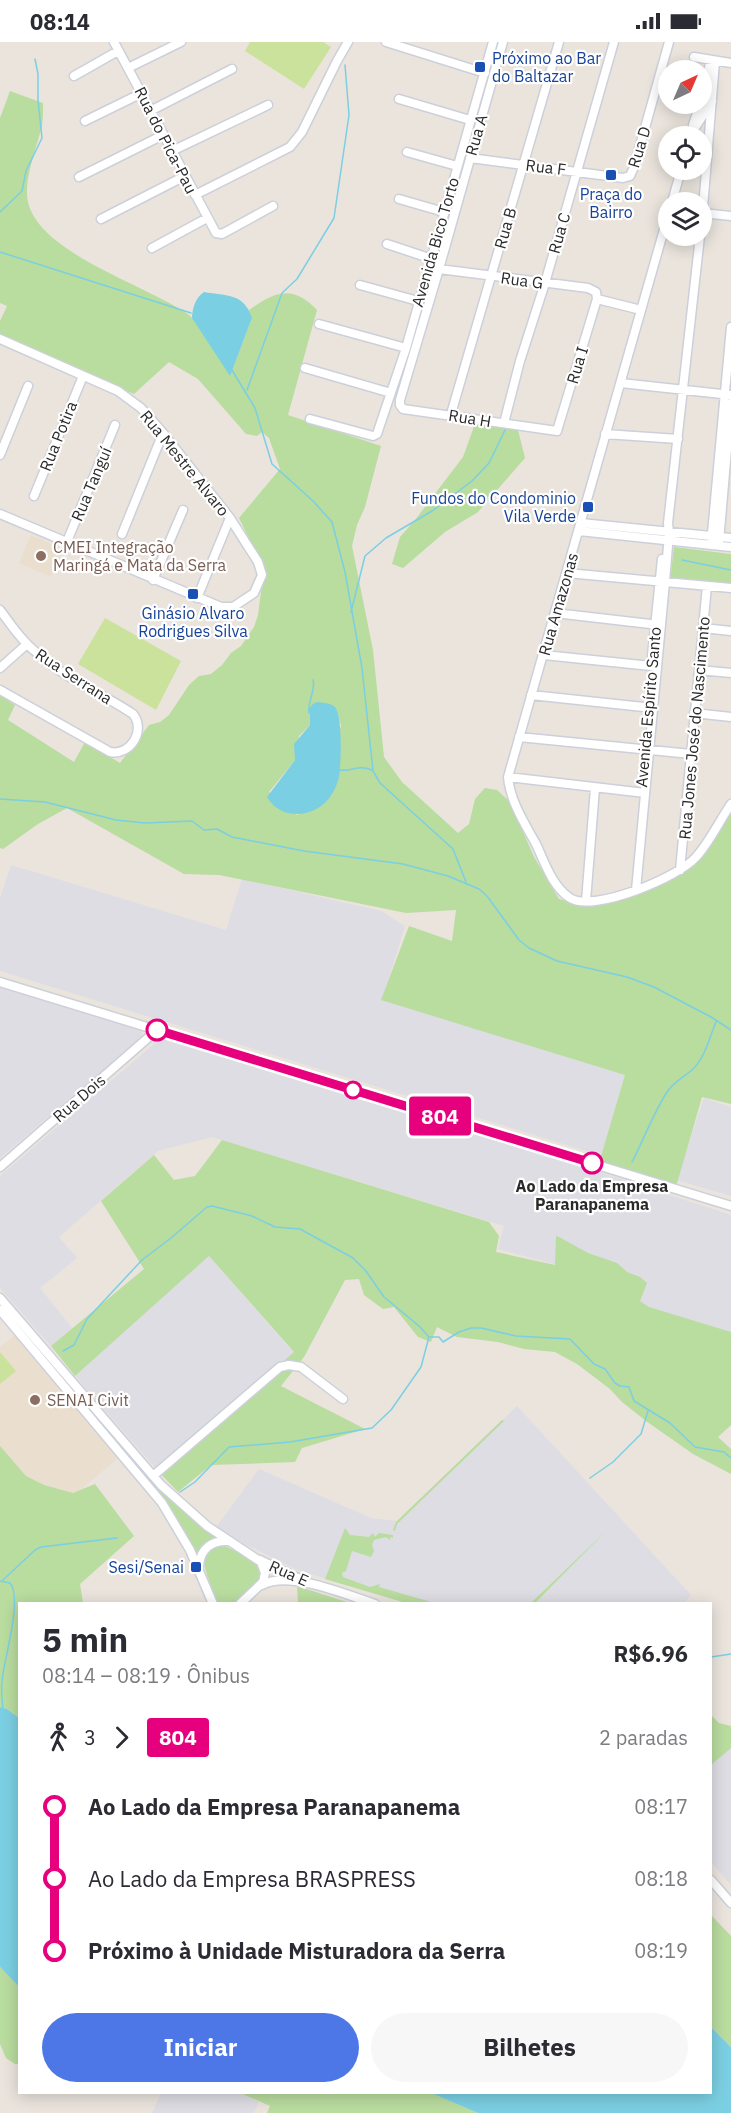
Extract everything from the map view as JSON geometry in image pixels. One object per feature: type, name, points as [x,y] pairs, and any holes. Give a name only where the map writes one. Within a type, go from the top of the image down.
[{"type":"street","name":"Rua do Pica-Pau","points":[[114,42],[215,232],[222,234],[273,206]]},
{"type":"street","points":[[128,68],[181,42]]},
{"type":"street","points":[[195,195],[290,147],[302,132],[348,42]]},
{"type":"street","points":[[387,42],[485,73]]},
{"type":"street","name":"Avenida Bico Torto","points":[[310,419],[371,436],[376,434],[406,348],[493,42]]},
{"type":"street","name":"Rua A","points":[[400,400],[503,42]]},
{"type":"street","name":"Rua B","points":[[451,414],[559,42]]},
{"type":"street","name":"Rua C","points":[[504,423],[520,361],[615,42]]},
{"type":"street","name":"Rua D","points":[[623,178],[630,176],[634,167],[669,42]]},
{"type":"street","points":[[74,76],[118,51]]},
{"type":"street","points":[[694,57],[731,63]]},
{"type":"street","points":[[712,101],[713,61]]},
{"type":"street","points":[[152,110],[232,69]]},
{"type":"street","points":[[85,121],[142,93]]},
{"type":"street","points":[[399,99],[470,120]]},
{"type":"street","points":[[172,151],[268,105]]},
{"type":"street","points":[[79,177],[163,135]]},
{"type":"street","points":[[407,152],[457,166]]},
{"type":"street","name":"Rua F","points":[[470,158],[623,178]]},
{"type":"street","points":[[101,219],[185,176]]},
{"type":"street","points":[[399,199],[444,212]]},
{"type":"street","points":[[712,214],[731,216]]},
{"type":"street","points":[[152,248],[207,218]]},
{"type":"street","name":"Rua G","points":[[387,244],[431,259],[440,266],[491,276],[591,289],[596,292],[597,299]]},
{"type":"street","name":"Rua Amazonas","points":[[508,777],[659,246]]},
{"type":"street","name":"Avenida Espírito Santo","points":[[650,708],[651,666],[699,246]]},
{"type":"street","points":[[360,285],[418,302]]},
{"type":"street","points":[[597,299],[641,310]]},
{"type":"street","name":"Rua I","points":[[557,431],[597,299]]},
{"type":"street","points":[[319,324],[406,348]]},
{"type":"street","points":[[715,541],[728,395],[731,327]]},
{"type":"street","name":"Rua Mestre Alvaro","points":[[0,339],[118,391],[130,399],[163,434],[230,518],[253,552],[262,575],[254,593],[237,605],[227,608],[197,598]]},
{"type":"street","name":"Rua H","points":[[305,368],[391,395],[400,400],[403,409],[451,414],[557,431]]},
{"type":"street","name":"Rua Potira","points":[[34,496],[83,376]]},
{"type":"street","points":[[621,383],[728,395]]},
{"type":"street","points":[[0,455],[28,386]]},
{"type":"street","points":[[715,541],[731,403]]},
{"type":"street","name":"Rua Tanguí","points":[[66,544],[115,425]]},
{"type":"street","points":[[122,534],[163,434]]},
{"type":"street","points":[[605,434],[678,439]]},
{"type":"street","points":[[153,579],[183,510]]},
{"type":"street","points":[[0,514],[197,598],[230,518]]},
{"type":"street","points":[[580,527],[715,541],[731,546]]},
{"type":"street","points":[[715,541],[731,538]]},
{"type":"street","points":[[567,573],[731,588]]},
{"type":"street","name":"Rua Jones José do Nascimento","points":[[680,870],[708,586]]},
{"type":"street","name":"Rua Serrana","points":[[0,610],[27,644],[60,671],[133,714],[139,724],[139,730],[126,751],[110,752],[0,690]]},
{"type":"street","points":[[555,613],[657,625]]},
{"type":"street","name":"Avenida Espírito Santo","points":[[634,890],[657,625]]},
{"type":"street","points":[[703,628],[731,631]]},
{"type":"street","points":[[0,668],[27,644]]},
{"type":"street","points":[[544,655],[651,666]]},
{"type":"street","points":[[699,670],[731,673]]},
{"type":"street","points":[[531,695],[650,708]]},
{"type":"street","points":[[694,713],[731,717]]},
{"type":"street","points":[[519,737],[691,754]]},
{"type":"street","points":[[643,793],[508,777],[514,802],[558,889],[572,900],[607,899],[665,879],[680,870],[696,857],[731,804]]},
{"type":"street","points":[[586,901],[595,788]]},
{"type":"street","points":[[0,982],[731,1206]]},
{"type":"street","name":"Rua Dois","points":[[0,1167],[157,1030]]},
{"type":"street","name":"Rua E","points":[[0,1298],[153,1476],[196,1518],[259,1559],[320,1587]]},
{"type":"street","points":[[0,1310],[153,1491],[175,1522],[199,1567],[213,1602]]},
{"type":"street","points":[[153,1476],[280,1368],[289,1365],[301,1366],[343,1399]]},
{"type":"street","points":[[199,1567],[201,1556],[208,1547],[215,1542],[229,1541]]},
{"type":"street","points":[[242,1602],[262,1585],[266,1573],[259,1559]]},
{"type":"street","name":"Rua E","points":[[262,1585],[280,1580],[320,1587],[369,1602]]},
{"type":"street","points":[[712,1881],[731,1903]]},
{"type":"shaded area","name":"CMEI Integração Maringá e Mata da Serra","points":[[31,535],[63,549],[51,577],[19,563]]},
{"type":"shaded area","points":[[11,865],[226,930],[242,879],[381,911],[405,926],[383,998],[632,1070],[609,1158],[0,971],[0,898]]},
{"type":"shaded area","points":[[0,987],[142,1031],[142,1037],[0,1158]]},
{"type":"shaded area","points":[[161,1038],[577,1165],[731,1215],[731,1338],[630,1309],[635,1290],[498,1249],[504,1226],[212,1137],[158,1151],[59,1237],[77,1258],[40,1288],[72,1328],[51,1346],[0,1288],[0,1176]]},
{"type":"shaded area","points":[[704,1098],[731,1107],[731,1196],[676,1180]]},
{"type":"shaded area","points":[[209,1256],[294,1353],[159,1472],[75,1376]]},
{"type":"shaded area","name":"SENAI Civit","points":[[15,1335],[118,1458],[45,1520],[0,1467],[0,1347]]},
{"type":"shaded area","points":[[517,1406],[691,1595],[685,1602],[403,1602],[297,1570],[243,1543],[217,1526],[259,1469],[371,1518],[397,1521]]},
{"type":"shaded area","points":[[731,1739],[731,1885],[712,1863],[712,1756]]},
{"type":"shaded area","points":[[161,2094],[241,2094],[259,2102],[254,2113],[152,2113]]},
{"type":"green space","points":[[250,42],[323,42],[331,47],[304,89],[245,51]]},
{"type":"green space","points":[[10,91],[43,103],[42,126],[27,184],[28,202],[37,221],[52,237],[73,253],[189,315],[230,375],[251,321],[249,310],[275,295],[291,294],[308,302],[317,310],[288,415],[381,446],[352,546],[373,650],[384,757],[402,782],[458,833],[469,824],[475,799],[485,788],[497,790],[510,802],[534,857],[559,899],[587,907],[624,898],[701,855],[731,811],[731,1104],[702,1097],[676,1187],[599,1163],[625,1075],[381,1000],[409,926],[452,941],[456,910],[406,913],[219,875],[184,874],[67,808],[38,824],[3,849],[0,848],[0,695],[15,705],[8,720],[74,762],[85,742],[120,763],[149,725],[160,722],[169,715],[189,685],[199,676],[211,674],[222,665],[231,653],[241,646],[254,627],[258,615],[264,569],[239,518],[280,469],[269,438],[262,432],[257,436],[246,434],[198,379],[169,362],[134,394],[0,336],[0,321],[7,306],[0,303],[0,118]],"holes":[[[337,710],[341,726],[318,807],[297,815],[269,792],[295,760],[299,736],[310,725],[309,713]]]},
{"type":"green space","points":[[476,421],[518,430],[525,458],[478,512],[445,532],[403,568],[392,564],[400,537],[463,457]]},
{"type":"green space","points":[[674,547],[731,554],[731,587],[670,580]]},
{"type":"green space","points":[[105,618],[181,661],[156,710],[78,664]]},
{"type":"green space","points":[[222,1140],[489,1222],[499,1236],[496,1252],[555,1265],[556,1236],[559,1237],[588,1253],[617,1263],[627,1272],[640,1277],[647,1283],[640,1301],[649,1307],[731,1332],[731,1425],[718,1437],[731,1449],[731,1474],[693,1454],[646,1421],[577,1364],[555,1352],[457,1337],[437,1327],[431,1342],[418,1337],[394,1307],[383,1309],[364,1295],[359,1279],[345,1280],[304,1357],[281,1386],[365,1429],[302,1448],[295,1462],[211,1465],[178,1492],[159,1472],[294,1352],[209,1256],[75,1376],[51,1346],[144,1269],[101,1201],[154,1155],[174,1180],[195,1176]]},
{"type":"green space","points":[[0,1352],[16,1371],[0,1384]]},
{"type":"green space","points":[[97,1416],[163,1492],[215,1535],[215,1539],[195,1552],[162,1499],[96,1418]]},
{"type":"green space","points":[[502,1420],[504,1421],[397,1524],[395,1531],[393,1530],[396,1522]]},
{"type":"green space","points":[[0,1446],[26,1476],[44,1485],[73,1493],[95,1484],[134,1536],[80,1584],[83,1602],[18,1602],[18,1717],[0,1707]]},
{"type":"green space","points":[[345,1528],[350,1535],[369,1537],[373,1533],[375,1537],[379,1533],[393,1535],[390,1540],[386,1537],[374,1540],[372,1545],[374,1551],[371,1557],[352,1551],[346,1571],[342,1573],[343,1577],[370,1587],[380,1584],[379,1587],[431,1602],[403,1602],[325,1579]]},
{"type":"green space","points":[[607,1530],[536,1602],[532,1602]]},
{"type":"green space","points":[[223,1545],[256,1561],[261,1566],[261,1579],[235,1602],[219,1602],[213,1593],[204,1560],[205,1555]]},
{"type":"green space","points":[[297,1586],[347,1602],[298,1602]]},
{"type":"green space","points":[[712,1716],[719,1723],[731,1726],[731,1748],[712,1764]]},
{"type":"green space","points":[[712,1916],[731,1936],[731,2047],[712,2028]]},
{"type":"green space","points":[[0,1967],[18,1986],[18,2064],[6,2058],[0,2044]]},
{"type":"green space","points":[[242,2094],[433,2094],[478,2113],[267,2113],[270,2106]]},
{"type":"water","points":[[204,292],[234,297],[244,304],[252,318],[230,376],[192,318],[195,303]]},
{"type":"water","points":[[318,702],[332,705],[338,712],[341,740],[339,779],[332,794],[318,808],[300,814],[290,813],[273,805],[267,797],[295,760],[294,744],[310,725],[309,708]]},
{"type":"water","points":[[0,1707],[18,1717],[18,1986],[0,1967]]},
{"type":"water","points":[[712,2028],[731,2047],[731,2113],[478,2113],[433,2094],[712,2094]]},
{"type":"waterway","points":[[0,212],[22,191],[26,171],[42,138],[35,59]]},
{"type":"waterway","points":[[247,390],[282,293],[297,279],[334,218],[349,115],[345,65]]},
{"type":"waterway","points":[[0,252],[191,313]]},
{"type":"waterway","points":[[232,370],[255,408],[272,464],[313,501],[332,522],[345,572],[362,668],[373,771],[380,783],[453,849],[466,882]]},
{"type":"waterway","points":[[351,612],[365,556],[386,538],[432,511],[472,481],[489,463],[505,430]]},
{"type":"waterway","points":[[682,560],[731,570]]},
{"type":"waterway","points":[[309,713],[313,680]]},
{"type":"waterway","points":[[339,770],[362,768],[372,770]]},
{"type":"waterway","points":[[0,799],[45,802],[116,820],[145,823],[192,821],[204,830],[217,829],[232,837],[304,851],[403,864],[448,876],[479,889],[487,896],[519,940],[529,948],[557,961],[627,977],[654,987],[731,1030]]},
{"type":"waterway","points":[[632,1162],[662,1100],[673,1085],[698,1063],[716,1022]]},
{"type":"waterway","points":[[63,1351],[74,1345],[87,1319],[142,1260],[207,1207],[212,1206],[252,1216],[275,1227],[300,1229],[353,1258],[366,1271],[384,1297],[429,1337],[439,1337],[443,1342],[459,1332],[481,1328],[516,1336],[570,1339],[594,1364],[605,1369],[615,1383],[629,1387],[634,1401],[670,1423],[695,1447],[724,1452],[731,1458]]},
{"type":"waterway","points":[[180,1492],[195,1482],[229,1447],[290,1442],[372,1428],[391,1410],[421,1367],[429,1337]]},
{"type":"waterway","points":[[590,1478],[613,1462],[641,1434],[648,1411]]},
{"type":"waterway","points":[[3,1580],[41,1547],[117,1538]]},
{"type":"waterway","points":[[0,1581],[10,1583],[15,1602],[2,1681],[3,1709]]},
{"type":"waterway","points":[[712,1657],[731,1654]]},
{"type":"bus line","name":"804","points":[[157,1030],[592,1163]]},
{"type":"place","name":"Próximo ao Bar do Baltazar","points":[[480,67]]},
{"type":"place","name":"Praça do Bairro","points":[[611,175]]},
{"type":"place","name":"Fundos do Condominio Vila Verde","points":[[588,507]]},
{"type":"place","name":"CMEI Integração Maringá e Mata da Serra","points":[[41,556]]},
{"type":"place","name":"Ginásio Alvaro Rodrigues Silva","points":[[193,594]]},
{"type":"place","name":"Ao Lado da Empresa Paranapanema","points":[[592,1163]]},
{"type":"place","name":"SENAI Civit","points":[[35,1400]]},
{"type":"place","name":"Sesi/Senai","points":[[196,1567]]}]
